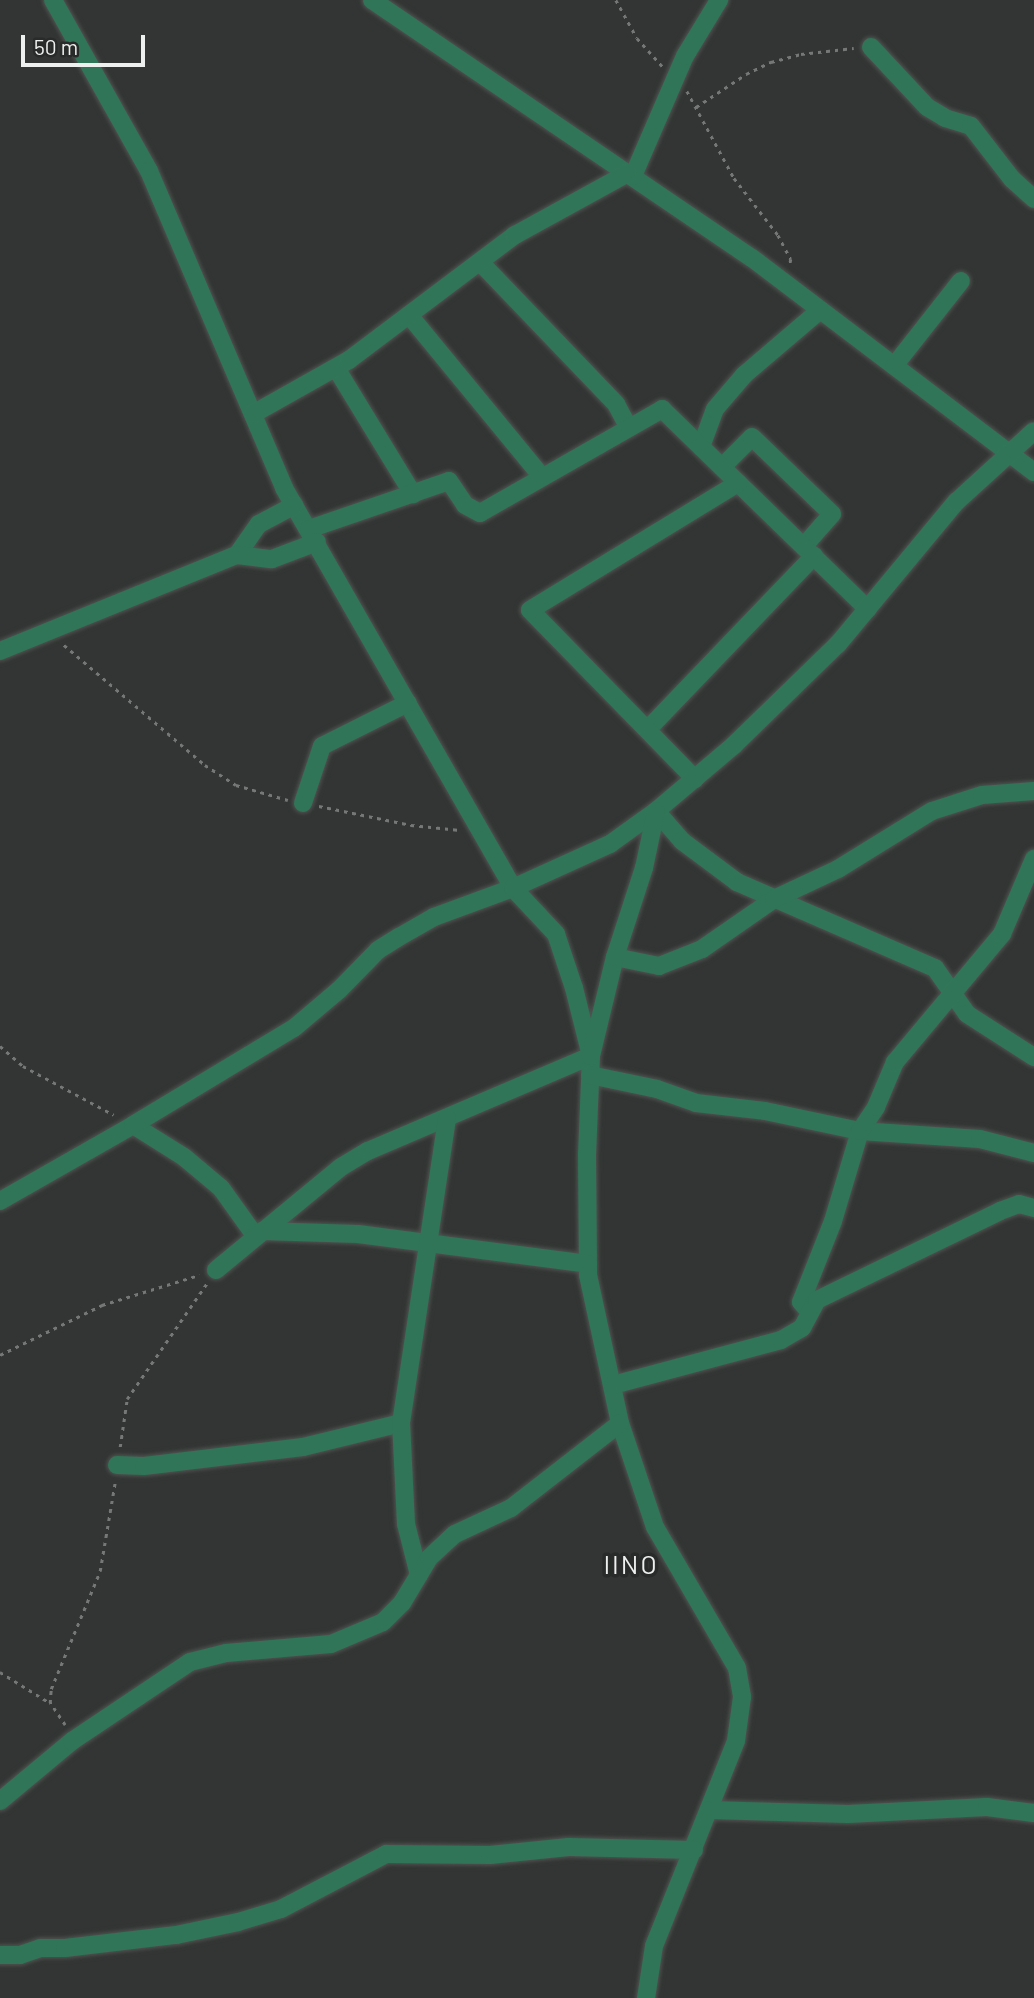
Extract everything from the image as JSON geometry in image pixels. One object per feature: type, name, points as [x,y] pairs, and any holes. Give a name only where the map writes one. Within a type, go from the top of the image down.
[{"type":"street","points":[[53,0],[149,171],[294,505],[513,888],[556,934],[574,988],[591,1056]]},
{"type":"street","points":[[372,0],[789,286],[1034,472]]},
{"type":"street","points":[[253,414],[336,368],[515,235],[630,175],[677,75],[719,0]]},
{"type":"street","points":[[872,47],[927,107],[945,118],[971,126],[1012,179],[1034,199]]},
{"type":"street","points":[[480,262],[616,404],[629,428]]},
{"type":"street","points":[[894,366],[961,281]]},
{"type":"street","points":[[701,447],[715,409],[744,375],[820,310]]},
{"type":"street","points":[[409,315],[542,477]]},
{"type":"street","points":[[336,368],[413,494]]},
{"type":"street","points":[[0,651],[237,555],[272,559],[313,536],[449,481],[465,505],[480,513],[662,409],[868,608]]},
{"type":"street","points":[[0,1200],[133,1125],[294,1028],[340,990],[378,950],[399,937],[434,917],[513,888],[610,844],[656,811],[781,701],[868,608],[956,502],[1034,431]]},
{"type":"street","points":[[648,729],[809,551],[832,514],[752,437],[722,467]]},
{"type":"street","points":[[695,779],[530,610],[738,483]]},
{"type":"street","points":[[237,555],[259,524],[294,505]]},
{"type":"street","points":[[303,803],[322,746],[408,703]]},
{"type":"street","points":[[615,957],[659,967],[702,949],[774,899],[838,869],[932,811],[982,795],[1034,791]]},
{"type":"street","points":[[656,811],[682,841],[737,882],[934,968],[967,1014],[1034,1057]]},
{"type":"street","points":[[646,1998],[654,1946],[710,1810],[741,1719],[742,1697],[737,1668],[654,1527],[620,1423],[587,1264],[587,1154],[591,1056],[615,957],[644,869],[656,811]]},
{"type":"street","points":[[809,1311],[802,1302],[833,1221],[860,1131],[876,1107],[895,1062],[1002,934],[1034,859]]},
{"type":"street","points":[[216,1270],[341,1167],[368,1152],[591,1056]]},
{"type":"street","points":[[590,1075],[657,1089],[696,1103],[765,1111],[860,1131],[980,1139],[1034,1153]]},
{"type":"street","points":[[419,1574],[406,1524],[401,1423],[447,1118]]},
{"type":"street","points":[[133,1125],[184,1157],[221,1188],[259,1234]]},
{"type":"street","points":[[613,1385],[781,1340],[802,1328],[817,1300],[1000,1211],[1019,1203],[1034,1208]]},
{"type":"street","points":[[259,1234],[358,1234],[587,1264]]},
{"type":"street","points":[[117,1465],[145,1466],[303,1447],[401,1423]]},
{"type":"street","points":[[0,1801],[72,1741],[190,1662],[226,1653],[331,1644],[383,1622],[402,1603],[429,1558],[455,1534],[511,1508],[620,1423]]},
{"type":"street","points":[[710,1810],[848,1814],[987,1807],[1034,1813]]},
{"type":"street","points":[[0,1955],[20,1955],[40,1948],[162,1937],[238,1922],[281,1909],[386,1854],[490,1855],[569,1847],[694,1850]]},
{"type":"path","points":[[616,0],[637,38],[654,59],[677,75],[734,178],[778,235],[791,259],[789,286]]},
{"type":"path","points":[[696,107],[771,62],[833,49],[872,47]]},
{"type":"path","points":[[48,631],[205,765],[236,785],[303,803],[411,825],[481,832]]},
{"type":"path","points":[[0,1046],[23,1066],[133,1125]]},
{"type":"path","points":[[0,1355],[102,1305],[216,1270]]},
{"type":"path","points":[[50,1703],[51,1689],[100,1571],[127,1399],[216,1270]]},
{"type":"path","points":[[0,1672],[50,1703],[67,1727],[72,1741]]},
{"type":"district","name":"IINO","points":[[631,1564]]}]
